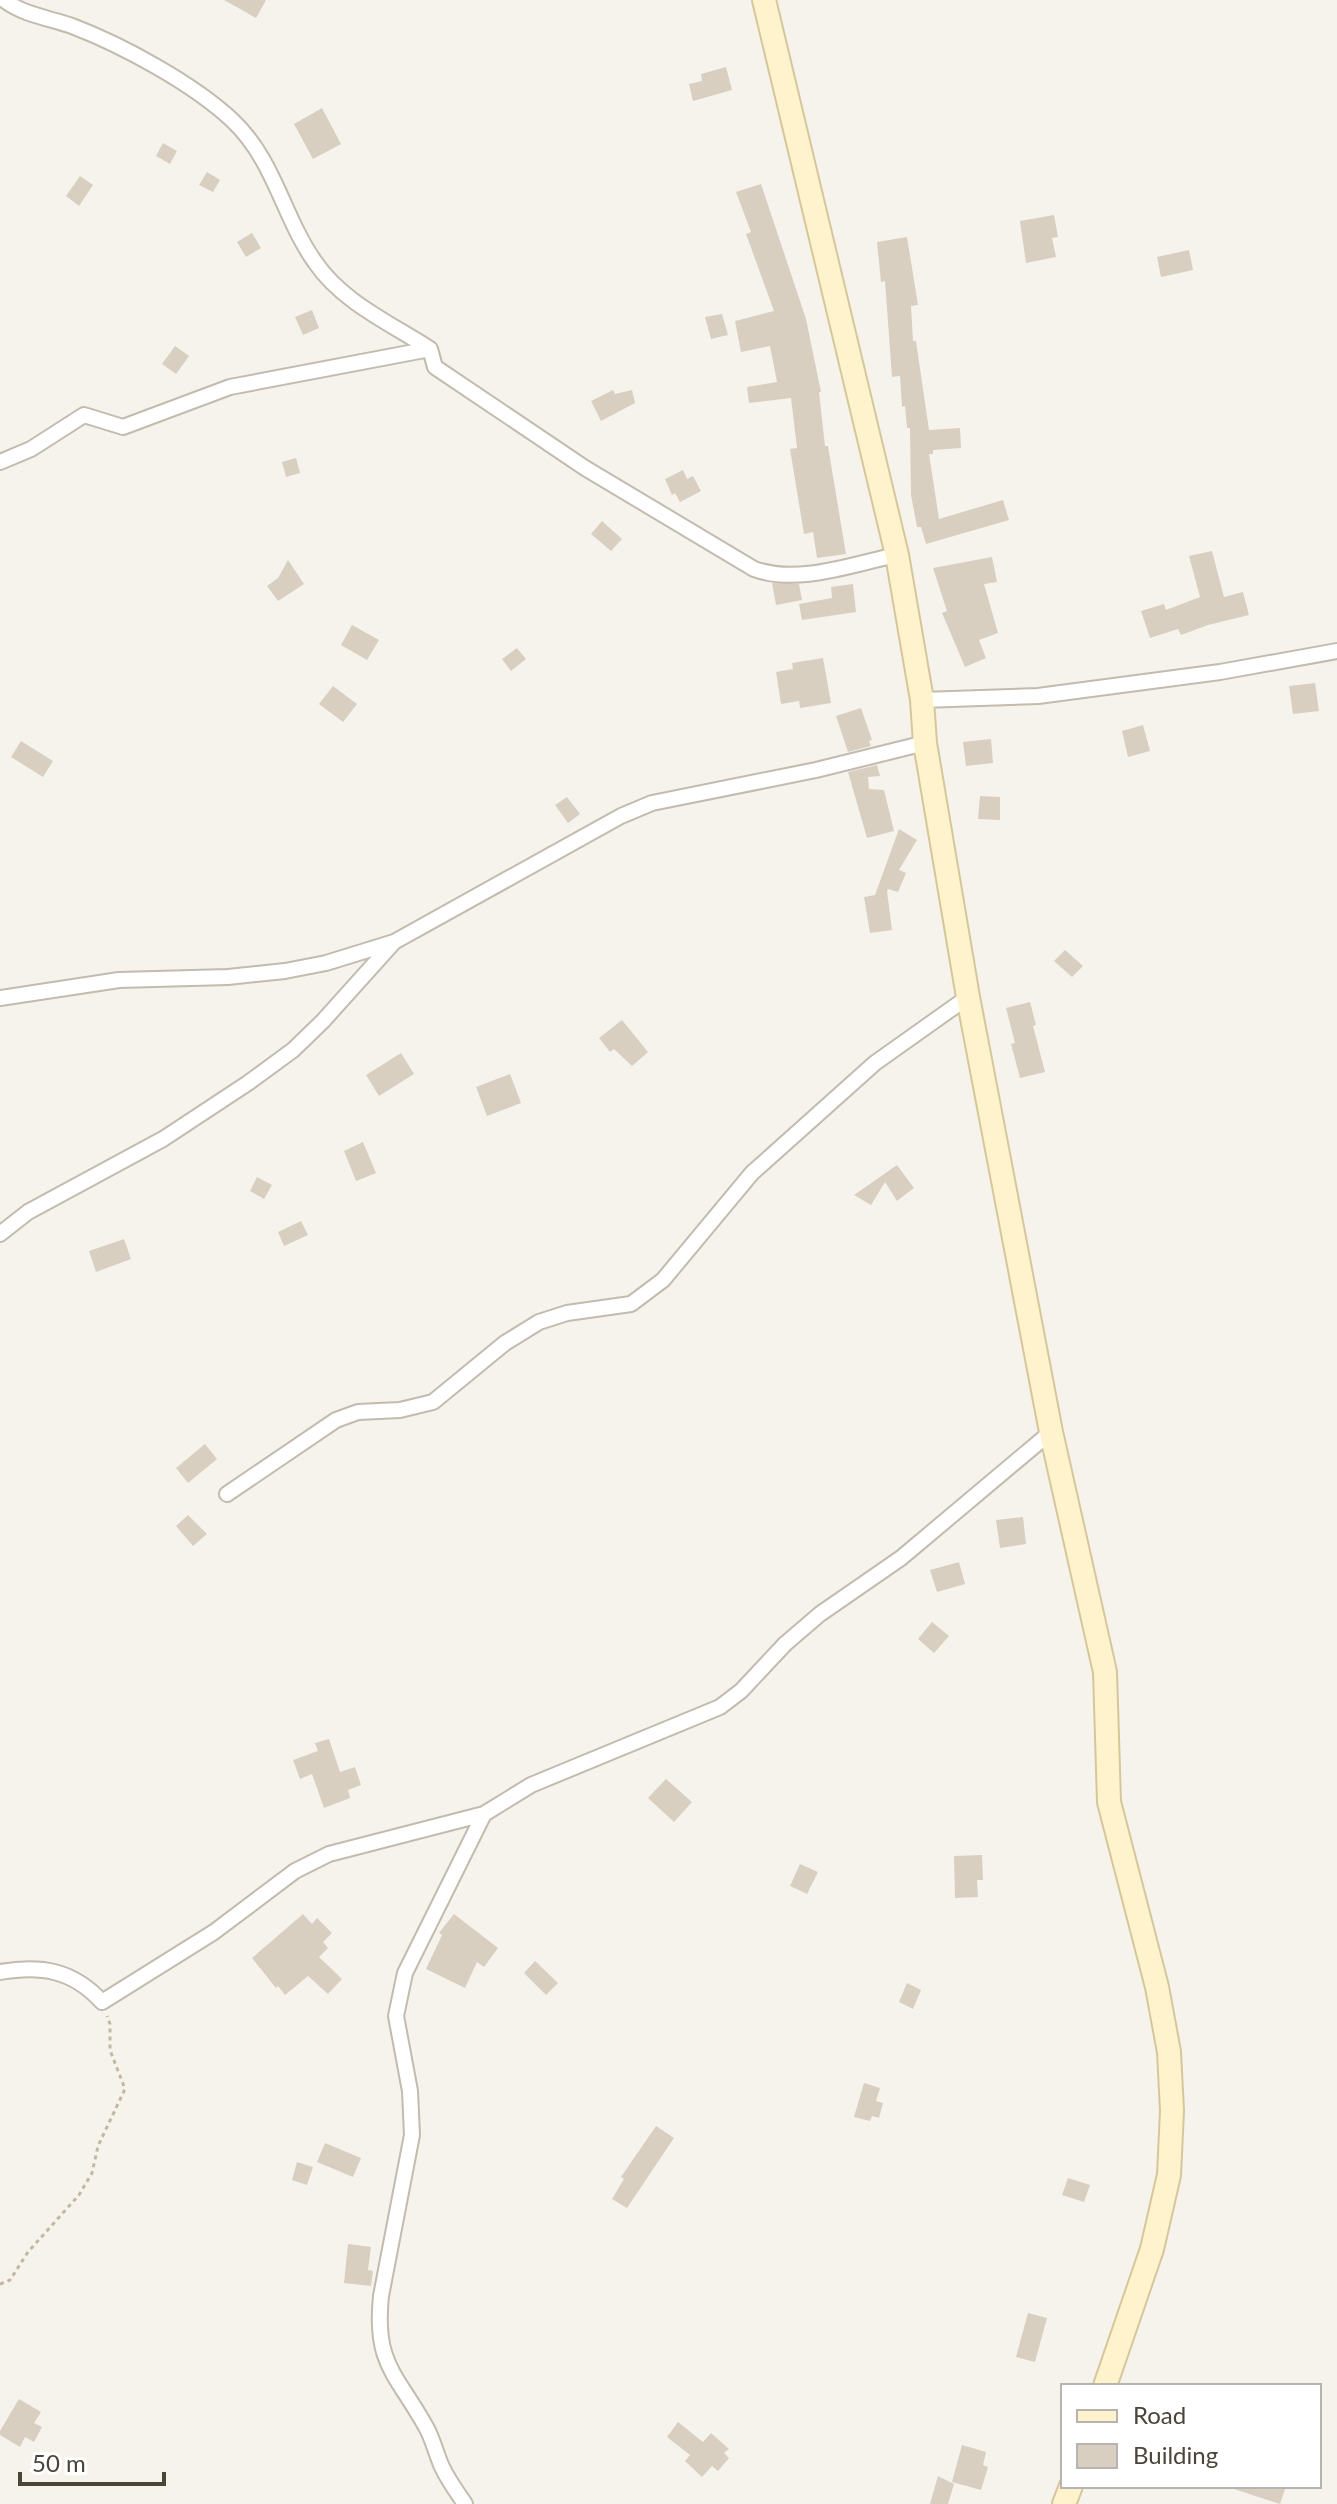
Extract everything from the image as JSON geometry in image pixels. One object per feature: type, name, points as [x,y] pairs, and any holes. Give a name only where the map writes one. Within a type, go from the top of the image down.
[{"type":"main road","points":[[764,0],[897,555],[968,997],[1051,1432],[1105,1672],[1109,1802],[1157,1987],[1169,2052],[1169,2175],[1156,2235],[1106,2384]]},
{"type":"street","points":[[4,0],[20,10],[73,27],[159,68],[233,121],[261,152],[313,260],[336,289],[430,349],[435,367],[585,468],[769,575],[792,576],[897,555]]},
{"type":"street","points":[[0,462],[31,449],[84,415],[123,427],[230,387],[430,349]]},
{"type":"street","points":[[922,700],[1038,696],[1220,672],[1337,651]]},
{"type":"street","points":[[0,998],[119,980],[228,977],[326,963],[394,942],[621,816],[652,803],[816,770],[925,743]]},
{"type":"street","points":[[0,1234],[39,1205],[163,1139],[293,1050],[394,942]]},
{"type":"street","points":[[227,1494],[336,1420],[358,1412],[400,1410],[433,1402],[505,1343],[539,1322],[567,1313],[631,1304],[647,1294],[663,1280],[752,1173],[875,1063],[968,997]]},
{"type":"street","points":[[0,1972],[48,1969],[70,1975],[102,2002],[214,1932],[295,1871],[329,1854],[484,1814],[531,1785],[720,1707],[741,1691],[785,1644],[820,1614],[901,1558],[1051,1432]]},
{"type":"street","points":[[465,2504],[443,2469],[428,2430],[390,2370],[380,2344],[378,2323],[412,2135],[410,2091],[396,2016],[400,1989],[405,1973],[484,1814]]},
{"type":"path","points":[[0,2284],[10,2280],[28,2252],[79,2195],[92,2173],[98,2146],[125,2089],[110,2050],[110,2024],[102,2002]]},
{"type":"building","points":[[224,0],[266,0],[256,18]]},
{"type":"building","points":[[726,67],[732,90],[693,101],[689,84],[702,81],[701,74]]},
{"type":"building","points":[[322,108],[341,144],[313,159],[294,124]]},
{"type":"building","points":[[163,143],[177,151],[170,164],[156,156]]},
{"type":"building","points":[[207,172],[220,180],[213,192],[199,185]]},
{"type":"building","points":[[80,176],[93,185],[79,206],[66,196]]},
{"type":"building","points":[[761,184],[806,319],[821,392],[825,446],[828,446],[846,554],[817,558],[813,532],[804,534],[790,449],[797,448],[791,398],[749,403],[747,387],[777,382],[770,346],[741,352],[735,321],[774,311],[746,234],[751,232],[736,192]]},
{"type":"building","points":[[1054,215],[1058,237],[1052,238],[1056,257],[1026,263],[1020,221]]},
{"type":"building","points":[[252,233],[261,248],[246,257],[237,242]]},
{"type":"building","points":[[907,237],[918,305],[911,306],[913,341],[916,341],[929,430],[960,428],[961,448],[933,450],[933,454],[929,454],[939,519],[1003,500],[1009,520],[926,544],[921,527],[917,527],[911,495],[910,428],[907,428],[905,406],[902,407],[900,376],[892,377],[885,281],[881,282],[877,242]]},
{"type":"building","points":[[1189,250],[1193,270],[1161,277],[1157,257]]},
{"type":"building","points":[[312,310],[319,328],[303,335],[295,317]]},
{"type":"building","points":[[722,314],[728,335],[711,339],[705,317]]},
{"type":"building","points":[[175,346],[189,356],[176,374],[162,364]]},
{"type":"building","points":[[613,390],[615,394],[632,390],[635,403],[601,421],[591,401]]},
{"type":"building","points":[[296,458],[300,473],[286,477],[282,462]]},
{"type":"building","points":[[683,470],[687,479],[693,476],[701,491],[680,502],[675,493],[672,495],[665,479]]},
{"type":"building","points":[[602,521],[622,539],[611,551],[591,534]]},
{"type":"building","points":[[1212,551],[1224,597],[1243,592],[1249,615],[1181,635],[1178,629],[1150,638],[1141,611],[1164,604],[1166,610],[1200,597],[1189,556]]},
{"type":"building","points":[[992,557],[997,582],[984,584],[998,633],[979,640],[986,658],[965,667],[942,613],[947,611],[933,568]]},
{"type":"building","points":[[288,560],[304,584],[278,601],[267,586],[278,578]]},
{"type":"building","points":[[772,583],[799,584],[802,600],[776,605]]},
{"type":"building","points":[[853,584],[856,612],[802,620],[799,604],[832,598],[831,587]]},
{"type":"building","points":[[352,625],[379,640],[367,660],[341,645]]},
{"type":"building","points":[[517,648],[526,659],[511,671],[502,659]]},
{"type":"building","points":[[823,658],[831,703],[800,708],[799,701],[781,704],[776,672],[793,669],[792,663]]},
{"type":"building","points":[[1315,683],[1319,711],[1293,714],[1289,686]]},
{"type":"building","points":[[333,686],[357,704],[343,722],[319,704]]},
{"type":"building","points":[[861,708],[872,740],[869,741],[871,746],[848,752],[836,716]]},
{"type":"building","points":[[1143,725],[1150,751],[1128,757],[1122,731]]},
{"type":"building","points":[[991,739],[993,763],[966,766],[963,742]]},
{"type":"building","points":[[21,741],[53,761],[43,777],[11,757]]},
{"type":"building","points":[[877,765],[880,776],[868,777],[869,789],[884,790],[894,831],[867,838],[848,772]]},
{"type":"building","points":[[980,796],[1000,797],[1000,820],[978,819]]},
{"type":"building","points":[[567,797],[580,814],[568,823],[555,805]]},
{"type":"building","points":[[899,829],[917,840],[899,870],[906,873],[898,892],[887,891],[892,930],[870,933],[864,897],[875,895]]},
{"type":"building","points":[[1065,950],[1083,966],[1072,977],[1054,961]]},
{"type":"building","points":[[1030,1002],[1045,1072],[1020,1078],[1006,1008]]},
{"type":"building","points":[[622,1020],[648,1052],[632,1066],[614,1049],[610,1052],[599,1038]]},
{"type":"building","points":[[401,1053],[414,1074],[379,1096],[366,1075]]},
{"type":"building","points":[[510,1074],[521,1103],[487,1116],[476,1087]]},
{"type":"building","points":[[363,1142],[376,1173],[356,1181],[344,1151]]},
{"type":"building","points":[[897,1165],[914,1188],[897,1201],[885,1182],[871,1205],[854,1195]]},
{"type":"building","points":[[257,1177],[272,1185],[264,1199],[250,1191]]},
{"type":"building","points":[[301,1221],[308,1235],[284,1246],[278,1232]]},
{"type":"building","points":[[124,1239],[131,1259],[96,1272],[89,1251]]},
{"type":"building","points":[[205,1444],[217,1459],[188,1483],[176,1468]]},
{"type":"building","points":[[188,1515],[207,1534],[193,1546],[176,1526]]},
{"type":"building","points":[[1023,1517],[1026,1544],[1000,1548],[996,1520]]},
{"type":"building","points":[[959,1562],[965,1584],[937,1592],[930,1570]]},
{"type":"building","points":[[932,1622],[949,1636],[934,1653],[918,1639]]},
{"type":"building","points":[[329,1739],[340,1772],[355,1767],[361,1785],[348,1790],[350,1798],[324,1808],[312,1774],[300,1779],[293,1760],[318,1751],[315,1743]]},
{"type":"building","points":[[666,1779],[692,1802],[674,1822],[648,1798]]},
{"type":"building","points":[[982,1855],[983,1880],[977,1880],[978,1897],[955,1898],[954,1856]]},
{"type":"building","points":[[800,1864],[818,1872],[807,1894],[790,1886]]},
{"type":"building","points":[[303,1914],[312,1924],[317,1918],[332,1933],[323,1942],[328,1948],[319,1957],[342,1979],[328,1994],[308,1976],[285,1995],[252,1958]]},
{"type":"building","points":[[454,1914],[498,1948],[484,1967],[477,1962],[465,1988],[426,1969],[442,1935],[439,1933]]},
{"type":"building","points":[[535,1961],[558,1983],[546,1995],[524,1973]]},
{"type":"building","points":[[907,1983],[921,1990],[913,2009],[899,2002]]},
{"type":"building","points":[[864,2083],[880,2088],[876,2101],[883,2103],[879,2118],[872,2116],[870,2121],[854,2117]]},
{"type":"building","points":[[656,2126],[674,2138],[627,2208],[612,2199],[624,2179],[621,2177]]},
{"type":"building","points":[[325,2143],[361,2158],[353,2177],[317,2162]]},
{"type":"building","points":[[297,2162],[313,2167],[307,2185],[292,2180]]},
{"type":"building","points":[[1068,2178],[1090,2185],[1084,2202],[1062,2195]]},
{"type":"building","points":[[348,2244],[371,2247],[368,2270],[373,2271],[371,2286],[344,2283]]},
{"type":"building","points":[[1028,2313],[1047,2318],[1035,2362],[1016,2357]]},
{"type":"building","points":[[19,2399],[41,2412],[34,2423],[42,2427],[34,2442],[25,2437],[20,2447],[0,2435]]},
{"type":"building","points":[[678,2422],[703,2442],[711,2433],[729,2449],[724,2453],[729,2458],[718,2471],[712,2466],[702,2477],[685,2461],[690,2455],[667,2437]]},
{"type":"building","points":[[962,2445],[986,2452],[983,2465],[988,2467],[981,2490],[952,2482]]},
{"type":"building","points":[[938,2476],[954,2484],[948,2504],[930,2504]]},
{"type":"building","points":[[1234,2488],[1285,2488],[1280,2504]]}]
